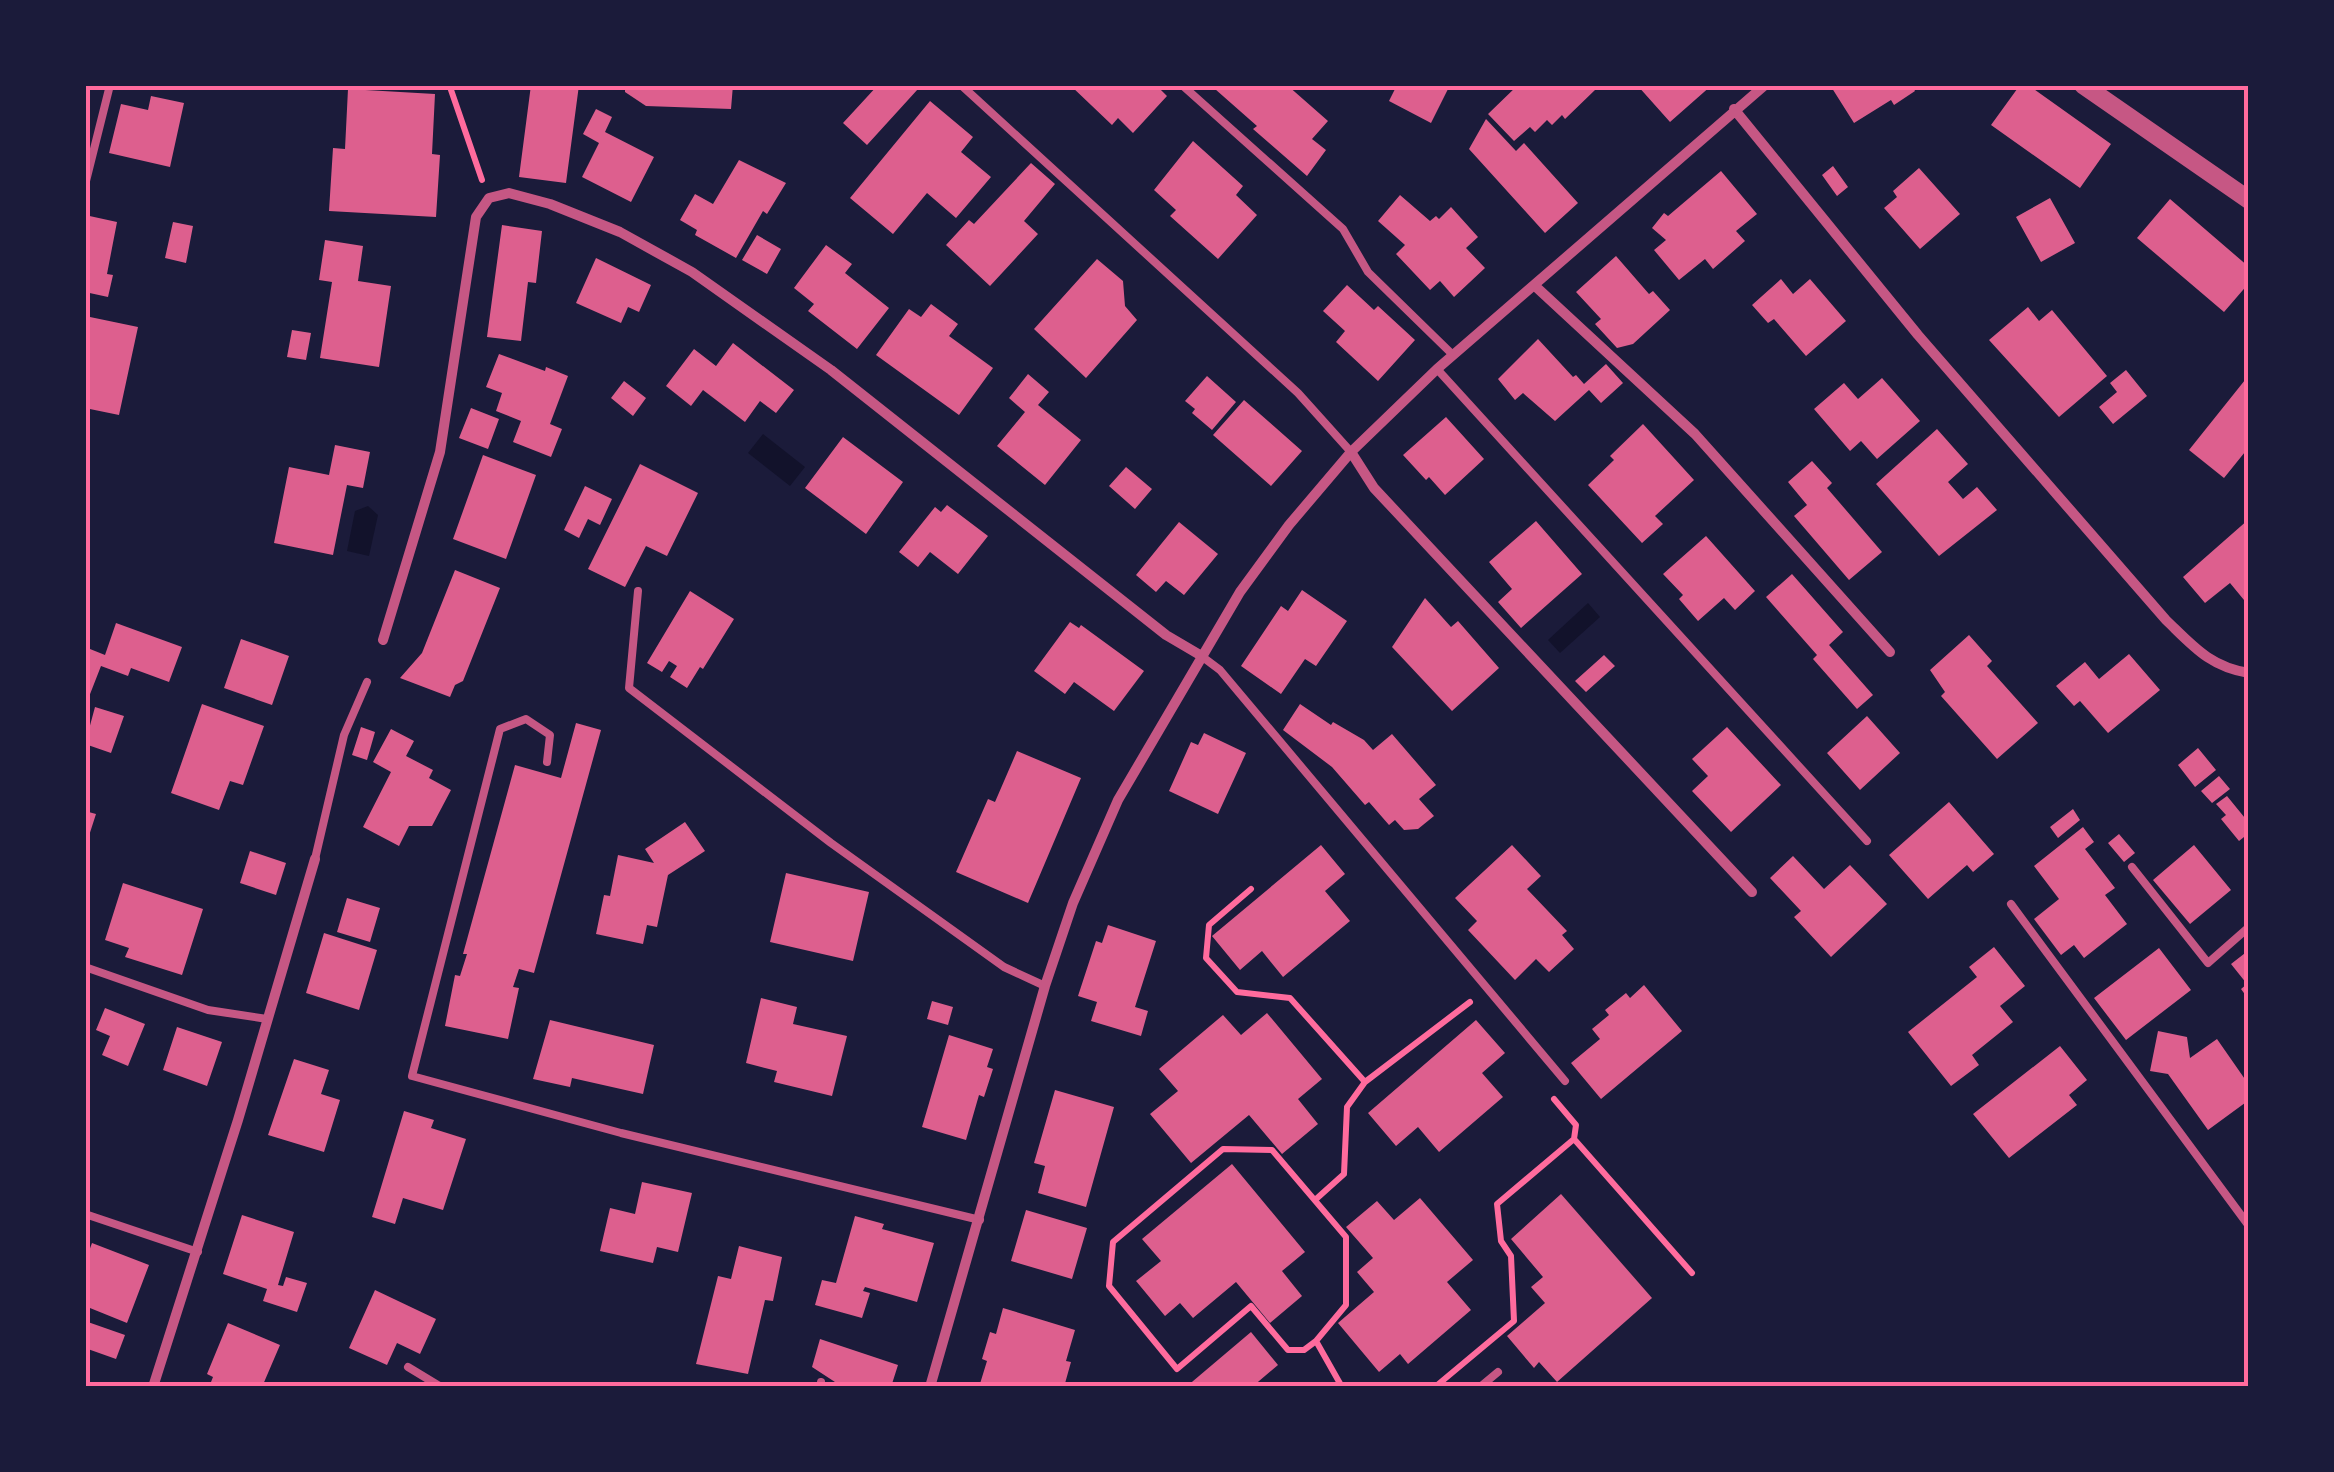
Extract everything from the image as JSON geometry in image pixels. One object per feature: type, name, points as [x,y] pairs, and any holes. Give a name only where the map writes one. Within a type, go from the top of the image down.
[{"type":"street","points":[[930,1387],[1072,903],[1118,800],[1240,592],[1289,525],[1351,452],[1437,369],[1765,85]]},
{"type":"street","points":[[2083,85],[2249,200]]},
{"type":"street","points":[[1734,109],[1918,335],[2166,620],[2201,654],[2226,669],[2249,673]]},
{"type":"street","points":[[383,640],[440,452],[476,217],[488,198],[510,193],[620,232],[692,272],[831,370],[1166,636],[1200,655]]},
{"type":"street","points":[[1534,285],[1694,434],[1890,652]]},
{"type":"street","points":[[1351,452],[1374,488],[1752,892]]},
{"type":"street","points":[[153,1387],[198,1252],[314,858]]},
{"type":"lane","points":[[85,185],[110,85]]},
{"type":"lane","points":[[960,85],[1298,394],[1351,452]]},
{"type":"lane","points":[[1182,85],[1343,229],[1368,272],[1454,355]]},
{"type":"lane","points":[[1437,369],[1867,841]]},
{"type":"lane","points":[[638,590],[629,688],[846,855],[1004,968],[1045,986]]},
{"type":"lane","points":[[1200,655],[1220,670],[1565,1080]]},
{"type":"lane","points":[[314,858],[344,734],[367,682]]},
{"type":"lane","points":[[547,762],[550,735],[526,719],[500,729],[412,1076],[622,1133],[980,1220]]},
{"type":"lane","points":[[2132,867],[2208,963],[2249,927]]},
{"type":"lane","points":[[2010,904],[2249,1226]]},
{"type":"lane","points":[[85,967],[208,1010],[267,1019]]},
{"type":"lane","points":[[85,1214],[198,1252]]},
{"type":"lane","points":[[408,1367],[442,1387]]},
{"type":"lane","points":[[1480,1387],[1498,1372]]},
{"type":"path","points":[[435,85],[450,87],[488,198]]},
{"type":"path","points":[[1251,888],[1209,925],[1206,958],[1236,992],[1290,998],[1366,1082]]},
{"type":"path","points":[[1315,1200],[1344,1174],[1348,1107],[1366,1082],[1469,1001],[1481,1015]]},
{"type":"path","points":[[1435,1387],[1514,1321],[1512,1256],[1501,1241],[1497,1204],[1574,1138],[1576,1125],[1552,1098]]},
{"type":"path","points":[[1574,1138],[1692,1273]]},
{"type":"path","points":[[1223,1149],[1272,1150],[1346,1237],[1346,1304],[1316,1341],[1304,1350],[1288,1350],[1250,1306],[1177,1369],[1109,1286],[1113,1242],[1223,1149]]},
{"type":"path","points":[[1316,1341],[1342,1387]]},
{"type":"shaded area","points":[[763,434],[805,467],[790,486],[748,453]]},
{"type":"shaded area","points":[[368,506],[378,515],[369,556],[347,551],[355,511]]},
{"type":"shaded area","points":[[1588,603],[1600,617],[1560,653],[1548,640]]},
{"type":"building","points":[[531,85],[579,85],[566,183],[519,177]]},
{"type":"building","points":[[625,85],[733,85],[731,109],[646,106],[625,92]]},
{"type":"building","points":[[878,85],[913,85],[918,89],[867,145],[843,123]]},
{"type":"building","points":[[1070,85],[1156,85],[1167,96],[1133,133],[1118,118],[1112,125]]},
{"type":"building","points":[[1219,85],[1287,85],[1328,121],[1312,139],[1326,150],[1307,176],[1253,129],[1257,126],[1215,89]]},
{"type":"building","points":[[1397,85],[1450,85],[1431,123],[1389,101]]},
{"type":"building","points":[[1518,85],[1591,85],[1595,90],[1565,119],[1562,115],[1552,125],[1547,120],[1535,132],[1530,127],[1514,141],[1488,114]]},
{"type":"building","points":[[1637,85],[1712,85],[1670,122]]},
{"type":"building","points":[[1830,85],[1912,85],[1915,91],[1894,105],[1891,100],[1854,123]]},
{"type":"building","points":[[2020,85],[2028,85],[2111,144],[2080,188],[1991,125]]},
{"type":"building","points":[[348,89],[435,94],[432,154],[440,155],[436,217],[329,211],[333,148],[345,149]]},
{"type":"building","points":[[151,96],[184,103],[170,167],[109,153],[121,104],[148,110]]},
{"type":"building","points":[[930,101],[973,137],[961,152],[991,177],[956,218],[927,193],[893,234],[850,198]]},
{"type":"building","points":[[596,109],[612,117],[605,132],[654,157],[631,202],[582,177],[599,143],[583,134]]},
{"type":"building","points":[[1486,119],[1516,151],[1524,143],[1578,203],[1545,233],[1469,149]]},
{"type":"building","points":[[1193,141],[1243,186],[1236,195],[1257,215],[1218,259],[1170,216],[1176,210],[1154,190]]},
{"type":"building","points":[[739,160],[786,183],[767,214],[763,211],[736,258],[695,235],[697,230],[680,220],[695,194],[713,204]]},
{"type":"building","points":[[1031,163],[1055,184],[1024,221],[1038,234],[990,286],[946,245],[969,220],[974,224]]},
{"type":"building","points":[[1833,166],[1848,187],[1837,196],[1822,175]]},
{"type":"building","points":[[1919,168],[1960,214],[1920,249],[1884,208],[1897,197],[1893,191]]},
{"type":"building","points":[[1721,171],[1757,214],[1736,231],[1745,241],[1713,269],[1705,259],[1679,280],[1654,250],[1666,240],[1652,228],[1664,213],[1668,216]]},
{"type":"building","points":[[1400,195],[1430,221],[1436,216],[1439,219],[1451,207],[1478,237],[1466,248],[1485,268],[1454,297],[1440,281],[1430,290],[1396,254],[1405,245],[1378,221]]},
{"type":"building","points":[[2050,198],[2075,243],[2041,262],[2016,217]]},
{"type":"building","points":[[2170,199],[2249,267],[2249,283],[2224,312],[2137,238]]},
{"type":"building","points":[[85,215],[117,222],[107,274],[113,275],[108,297],[85,292]]},
{"type":"building","points":[[173,222],[193,226],[186,263],[165,258]]},
{"type":"building","points":[[502,225],[542,231],[536,283],[528,282],[521,341],[487,337]]},
{"type":"building","points":[[757,235],[781,249],[767,274],[742,260]]},
{"type":"building","points":[[325,240],[363,246],[358,281],[391,286],[379,367],[320,358],[332,282],[319,280]]},
{"type":"building","points":[[826,245],[852,264],[845,273],[889,308],[857,349],[808,311],[814,304],[794,288]]},
{"type":"building","points":[[1616,256],[1649,294],[1653,291],[1670,310],[1633,344],[1617,348],[1595,324],[1601,319],[1576,292]]},
{"type":"building","points":[[596,258],[651,285],[639,312],[628,307],[621,323],[576,303]]},
{"type":"building","points":[[1097,259],[1123,281],[1125,306],[1137,320],[1086,378],[1034,329]]},
{"type":"building","points":[[1781,279],[1793,294],[1810,279],[1846,321],[1806,356],[1774,319],[1768,323],[1752,305]]},
{"type":"building","points":[[1347,285],[1374,310],[1378,306],[1415,340],[1378,381],[1336,342],[1345,331],[1323,311]]},
{"type":"building","points":[[931,304],[958,324],[949,336],[993,368],[959,415],[876,355],[909,309],[921,317]]},
{"type":"building","points":[[2028,307],[2039,321],[2052,310],[2107,376],[2059,417],[1989,340]]},
{"type":"building","points":[[90,317],[138,327],[119,415],[85,408],[85,338]]},
{"type":"building","points":[[292,330],[311,333],[306,360],[287,357]]},
{"type":"building","points":[[1538,339],[1584,384],[1606,364],[1623,383],[1601,403],[1589,390],[1555,421],[1523,393],[1515,400],[1498,379]]},
{"type":"building","points":[[733,343],[794,390],[776,413],[760,401],[745,422],[703,390],[691,406],[666,386],[694,349],[716,366]]},
{"type":"building","points":[[499,354],[568,376],[550,424],[562,429],[551,457],[513,442],[521,421],[496,411],[502,393],[486,387]]},
{"type":"building","points":[[2126,370],[2147,396],[2113,424],[2099,407],[2117,392],[2110,383]]},
{"type":"building","points":[[1028,374],[1049,392],[1038,405],[1081,440],[1045,485],[997,446],[1025,412],[1009,398]]},
{"type":"building","points":[[2249,375],[2249,447],[2224,478],[2189,450]]},
{"type":"building","points":[[1207,376],[1236,402],[1212,430],[1192,413],[1195,409],[1185,401]]},
{"type":"building","points":[[1882,378],[1920,421],[1877,459],[1861,441],[1850,451],[1814,409],[1844,383],[1858,399]]},
{"type":"building","points":[[624,381],[646,398],[633,416],[611,398]]},
{"type":"building","points":[[1244,400],[1302,451],[1271,486],[1213,435]]},
{"type":"building","points":[[471,408],[499,419],[488,449],[459,438]]},
{"type":"building","points":[[1446,417],[1484,459],[1445,495],[1403,455]]},
{"type":"building","points":[[1643,424],[1694,480],[1655,516],[1663,524],[1642,543],[1588,485],[1614,460],[1610,456]]},
{"type":"building","points":[[1937,429],[1968,464],[1948,482],[1963,499],[1977,487],[1997,510],[1939,556],[1876,484]]},
{"type":"building","points":[[843,437],[903,482],[866,534],[805,488]]},
{"type":"building","points":[[335,445],[370,452],[363,488],[347,485],[333,555],[274,543],[289,467],[329,475]]},
{"type":"building","points":[[483,455],[536,475],[506,559],[453,539]]},
{"type":"building","points":[[1812,461],[1832,483],[1827,488],[1882,552],[1849,580],[1794,516],[1807,505],[1788,482]]},
{"type":"building","points":[[640,464],[698,493],[667,556],[646,546],[625,587],[588,569]]},
{"type":"building","points":[[1126,467],[1152,489],[1135,509],[1109,486]]},
{"type":"building","points":[[585,486],[612,499],[600,525],[588,519],[579,538],[564,530]]},
{"type":"building","points":[[947,505],[988,536],[958,574],[930,552],[918,567],[899,552],[935,507],[941,512]]},
{"type":"building","points":[[2249,519],[2249,596],[2244,600],[2230,583],[2205,603],[2183,577]]},
{"type":"building","points":[[1536,521],[1582,574],[1521,628],[1498,602],[1512,589],[1489,562]]},
{"type":"building","points":[[1179,522],[1218,554],[1184,595],[1166,581],[1156,592],[1136,575]]},
{"type":"building","points":[[1706,536],[1755,591],[1735,610],[1724,598],[1698,621],[1679,599],[1683,595],[1663,574]]},
{"type":"building","points":[[455,570],[500,588],[463,681],[455,685],[450,697],[400,678],[422,653]]},
{"type":"building","points":[[1792,574],[1843,632],[1829,645],[1873,695],[1857,709],[1813,659],[1817,655],[1766,597]]},
{"type":"building","points":[[1302,590],[1347,621],[1316,666],[1305,659],[1281,694],[1241,666],[1281,606],[1288,611]]},
{"type":"building","points":[[690,591],[734,619],[687,688],[670,677],[677,666],[669,661],[662,672],[647,663]]},
{"type":"building","points":[[1425,598],[1451,627],[1458,621],[1499,668],[1452,711],[1392,647]]},
{"type":"building","points":[[1070,622],[1079,628],[1081,625],[1144,671],[1114,711],[1074,682],[1065,694],[1034,671]]},
{"type":"building","points":[[116,623],[182,647],[169,682],[131,668],[128,676],[101,666],[85,707],[85,647],[105,655]]},
{"type":"building","points":[[1969,635],[1992,661],[1987,666],[2038,723],[1997,759],[1941,696],[1945,692],[1930,670]]},
{"type":"building","points":[[241,639],[289,656],[272,705],[224,688]]},
{"type":"building","points":[[2129,654],[2160,690],[2108,733],[2080,701],[2074,706],[2056,686],[2085,662],[2099,679]]},
{"type":"building","points":[[1604,655],[1615,666],[1586,692],[1575,681]]},
{"type":"building","points":[[202,704],[264,726],[243,785],[230,781],[219,810],[171,793]]},
{"type":"building","points":[[1300,704],[1331,725],[1333,722],[1364,740],[1373,750],[1392,734],[1436,785],[1419,799],[1434,816],[1418,829],[1404,830],[1395,820],[1389,825],[1369,802],[1365,805],[1332,767],[1283,730]]},
{"type":"building","points":[[95,707],[124,716],[111,753],[85,744]]},
{"type":"building","points":[[1867,716],[1900,753],[1860,790],[1827,753]]},
{"type":"building","points":[[576,723],[601,730],[534,973],[519,969],[513,987],[519,988],[508,1039],[445,1026],[455,975],[460,976],[467,954],[463,954],[515,765],[561,778]]},
{"type":"building","points":[[361,727],[375,732],[367,760],[352,755]]},
{"type":"building","points":[[1727,727],[1781,785],[1731,832],[1692,791],[1708,776],[1692,759]]},
{"type":"building","points":[[391,729],[414,741],[406,756],[433,770],[429,778],[451,790],[432,826],[409,826],[399,846],[363,827],[391,772],[373,762]]},
{"type":"building","points":[[1204,733],[1246,753],[1218,814],[1169,791],[1191,742],[1198,745]]},
{"type":"building","points":[[2198,748],[2216,770],[2195,787],[2178,765]]},
{"type":"building","points":[[1017,751],[1081,778],[1028,903],[956,872],[988,799],[995,802]]},
{"type":"building","points":[[2219,776],[2230,789],[2212,803],[2201,791]]},
{"type":"building","points":[[2227,796],[2249,823],[2249,833],[2239,841],[2221,819],[2226,815],[2216,804]]},
{"type":"building","points":[[1949,802],[1994,854],[1973,872],[1967,865],[1928,899],[1889,855]]},
{"type":"building","points":[[2073,809],[2080,820],[2058,838],[2050,827]]},
{"type":"building","points":[[85,811],[96,814],[86,845],[85,845]]},
{"type":"building","points":[[685,822],[705,851],[668,875],[657,927],[647,925],[643,944],[596,934],[604,895],[610,896],[618,855],[654,863],[645,849]]},
{"type":"building","points":[[2083,827],[2094,842],[2085,849],[2115,888],[2105,895],[2127,924],[2084,958],[2074,945],[2061,955],[2034,919],[2059,899],[2034,866]]},
{"type":"building","points":[[2119,834],[2135,853],[2124,862],[2108,843]]},
{"type":"building","points":[[1321,845],[1345,874],[1325,891],[1350,921],[1283,977],[1262,951],[1240,970],[1212,936]]},
{"type":"building","points":[[1512,845],[1541,876],[1527,889],[1567,931],[1562,935],[1574,949],[1549,972],[1536,959],[1515,980],[1468,930],[1477,921],[1455,898]]},
{"type":"building","points":[[2194,845],[2231,890],[2190,924],[2153,880]]},
{"type":"building","points":[[250,851],[286,863],[276,895],[240,883]]},
{"type":"building","points":[[1793,856],[1824,889],[1850,865],[1887,904],[1831,957],[1794,917],[1801,911],[1770,878]]},
{"type":"building","points":[[786,873],[869,892],[853,961],[770,942]]},
{"type":"building","points":[[123,883],[203,909],[182,975],[125,957],[129,948],[105,940]]},
{"type":"building","points":[[347,898],[380,908],[370,942],[337,932]]},
{"type":"building","points":[[1108,925],[1156,941],[1135,1007],[1148,1011],[1141,1036],[1091,1021],[1097,1002],[1078,996],[1096,941],[1102,943]]},
{"type":"building","points":[[324,933],[377,950],[359,1010],[306,993]]},
{"type":"building","points":[[1994,947],[2025,986],[2000,1006],[2013,1022],[1972,1055],[1979,1065],[1951,1086],[1908,1032],[1977,977],[1969,967]]},
{"type":"building","points":[[2159,948],[2191,990],[2126,1040],[2094,998]]},
{"type":"building","points":[[2249,950],[2249,1000],[2241,989],[2247,984],[2231,964]]},
{"type":"building","points":[[1644,985],[1682,1031],[1601,1099],[1571,1063],[1600,1039],[1592,1029],[1609,1015],[1605,1010],[1626,993],[1630,998]]},
{"type":"building","points":[[761,998],[797,1007],[793,1024],[847,1036],[832,1096],[774,1082],[777,1071],[746,1063]]},
{"type":"building","points":[[932,1001],[953,1007],[948,1025],[927,1019]]},
{"type":"building","points":[[105,1008],[145,1024],[128,1066],[102,1055],[110,1036],[96,1030]]},
{"type":"building","points":[[1267,1013],[1322,1079],[1298,1099],[1318,1124],[1282,1154],[1249,1115],[1191,1163],[1150,1114],[1178,1091],[1159,1069],[1223,1015],[1241,1035]]},
{"type":"building","points":[[550,1020],[654,1045],[643,1094],[572,1078],[570,1087],[533,1079]]},
{"type":"building","points":[[1476,1020],[1505,1053],[1482,1073],[1503,1097],[1439,1152],[1418,1127],[1396,1146],[1368,1113]]},
{"type":"building","points":[[177,1027],[222,1042],[207,1086],[163,1070]]},
{"type":"building","points":[[2158,1031],[2187,1037],[2190,1058],[2217,1039],[2249,1085],[2249,1100],[2208,1130],[2168,1074],[2150,1071]]},
{"type":"building","points":[[949,1035],[993,1049],[987,1067],[993,1069],[984,1097],[979,1095],[966,1140],[922,1127]]},
{"type":"building","points":[[2060,1046],[2087,1080],[2069,1095],[2077,1105],[2009,1158],[1973,1114]]},
{"type":"building","points":[[294,1059],[329,1070],[321,1094],[340,1100],[324,1152],[268,1135]]},
{"type":"building","points":[[1055,1090],[1114,1107],[1086,1207],[1038,1193],[1045,1166],[1034,1163]]},
{"type":"building","points":[[404,1111],[434,1120],[431,1128],[466,1139],[443,1210],[403,1198],[395,1224],[372,1217]]},
{"type":"building","points":[[1232,1164],[1305,1252],[1282,1271],[1302,1296],[1270,1323],[1236,1282],[1193,1318],[1180,1303],[1165,1316],[1136,1281],[1161,1261],[1142,1239]]},
{"type":"building","points":[[642,1182],[692,1193],[678,1252],[657,1247],[653,1263],[600,1251],[610,1208],[635,1214]]},
{"type":"building","points":[[1561,1194],[1652,1298],[1557,1382],[1539,1362],[1534,1368],[1507,1336],[1545,1303],[1531,1287],[1543,1277],[1511,1239]]},
{"type":"building","points":[[1420,1198],[1473,1260],[1447,1282],[1471,1310],[1408,1364],[1400,1354],[1379,1372],[1338,1323],[1374,1292],[1357,1272],[1373,1258],[1346,1227],[1377,1201],[1394,1220]]},
{"type":"building","points":[[1026,1210],[1087,1228],[1072,1279],[1011,1261]]},
{"type":"building","points":[[242,1215],[294,1232],[278,1285],[283,1286],[286,1277],[307,1283],[297,1312],[263,1301],[267,1289],[223,1274]]},
{"type":"building","points":[[855,1216],[884,1224],[882,1229],[934,1243],[917,1302],[865,1287],[863,1291],[870,1293],[862,1318],[815,1305],[822,1280],[836,1283]]},
{"type":"building","points":[[92,1243],[149,1265],[127,1323],[85,1306],[85,1262]]},
{"type":"building","points":[[739,1246],[782,1257],[773,1301],[765,1300],[748,1374],[696,1364],[718,1276],[731,1279]]},
{"type":"building","points":[[375,1290],[436,1319],[420,1354],[397,1343],[387,1365],[349,1348]]},
{"type":"building","points":[[1003,1308],[1075,1330],[1064,1387],[979,1387],[990,1332],[996,1334]]},
{"type":"building","points":[[85,1321],[125,1335],[116,1359],[85,1348]]},
{"type":"building","points":[[228,1323],[280,1345],[262,1387],[209,1387],[213,1377],[207,1374]]},
{"type":"building","points":[[1251,1332],[1278,1365],[1252,1387],[1186,1387]]},
{"type":"building","points":[[820,1339],[898,1365],[891,1387],[834,1387],[835,1382],[812,1367]]}]
